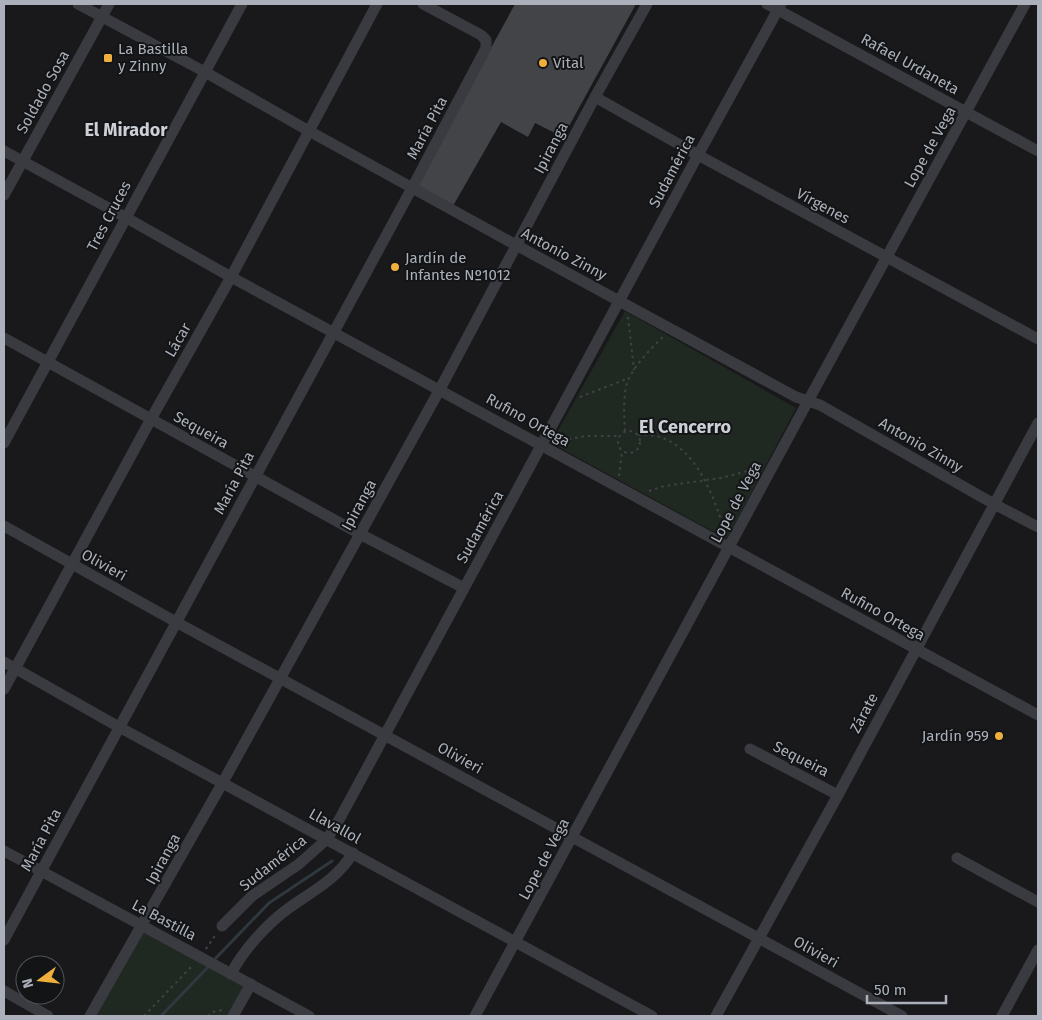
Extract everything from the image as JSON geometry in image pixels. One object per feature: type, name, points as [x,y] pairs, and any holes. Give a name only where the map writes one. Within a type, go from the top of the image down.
[{"type":"street","name":"Antonio Zinny","points":[[78,4],[796,397],[820,405],[1038,527]]},
{"type":"street","name":"Soldado Sosa","points":[[4,195],[109,4]]},
{"type":"street","name":"Tres Cruces","points":[[4,443],[242,4]]},
{"type":"street","name":"Lácar","points":[[4,689],[150,419],[231,277],[377,4]]},
{"type":"street","name":"María Pita","points":[[4,940],[486,48],[486,40],[481,35],[422,4]]},
{"type":"street","name":"Ipiranga","points":[[90,1016],[223,782],[440,389],[595,97],[647,4]]},
{"type":"street","name":"Rafael Urdaneta","points":[[767,4],[780,7],[1038,151]]},
{"type":"street","name":"Lope de Vega","points":[[475,1016],[1025,4]]},
{"type":"street","name":"Sudamérica","points":[[222,926],[252,896],[299,864],[327,839],[339,820],[567,399],[624,303],[698,155],[780,7]]},
{"type":"street","name":"Vírgenes","points":[[595,97],[698,155],[1038,339]]},
{"type":"street","name":"Rufino Ortega","points":[[4,152],[1038,715]]},
{"type":"street","name":"Sequeira","points":[[4,338],[360,534],[464,588]]},
{"type":"street","name":"Zárate","points":[[716,1016],[838,795],[1038,423]]},
{"type":"street","name":"Olivieri","points":[[4,526],[176,622],[902,1016]]},
{"type":"street","name":"Llavallol","points":[[4,662],[119,727],[652,1016]]},
{"type":"street","name":"Sequeira","points":[[750,749],[838,795]]},
{"type":"street","name":"La Bastilla","points":[[4,851],[309,1016]]},
{"type":"street","points":[[231,974],[245,951],[281,914],[318,890],[346,864],[353,853]]},
{"type":"street","points":[[957,858],[1038,902]]},
{"type":"street","points":[[1002,1016],[1038,950]]},
{"type":"street","points":[[235,1012],[251,984]]},
{"type":"street","points":[[4,991],[48,1016]]},
{"type":"path","points":[[624,303],[634,370]]},
{"type":"path","points":[[625,431],[625,399],[629,378],[634,370],[672,329]]},
{"type":"path","points":[[567,399],[590,394],[629,378]]},
{"type":"path","points":[[542,445],[585,436],[618,436],[625,431],[667,439],[680,447],[705,480],[722,523],[729,547]]},
{"type":"path","points":[[622,451],[631,453],[637,449],[640,443],[638,435]]},
{"type":"path","points":[[618,436],[617,443],[622,451],[618,486]]},
{"type":"path","points":[[642,500],[650,490],[657,488],[773,465]]},
{"type":"path","points":[[144,1016],[203,958],[222,926]]},
{"type":"path","points":[[208,1016],[212,1012],[235,1012]]},
{"type":"shaded area","points":[[625,311],[796,408],[727,539],[551,443]]},
{"type":"shaded area","points":[[143,925],[251,984],[233,1016],[90,1016]]},
{"type":"building","name":"Vital","points":[[515,4],[636,4],[563,137],[535,123],[528,137],[501,122],[453,206],[416,185]]},
{"type":"waterway","points":[[213,961],[269,903],[332,861]]},
{"type":"waterway","points":[[161,1016],[209,966]]},
{"type":"place","name":"La Bastilla y Zinny","points":[[108,58]]},
{"type":"place","name":"Vital","points":[[543,63]]},
{"type":"place","name":"Jardín de Infantes Nº1012","points":[[395,267]]},
{"type":"place","name":"Jardín 959","points":[[999,736]]},
{"type":"district","name":"El Mirador","points":[[126,130]]},
{"type":"district","name":"El Cencerro","points":[[685,427]]}]
